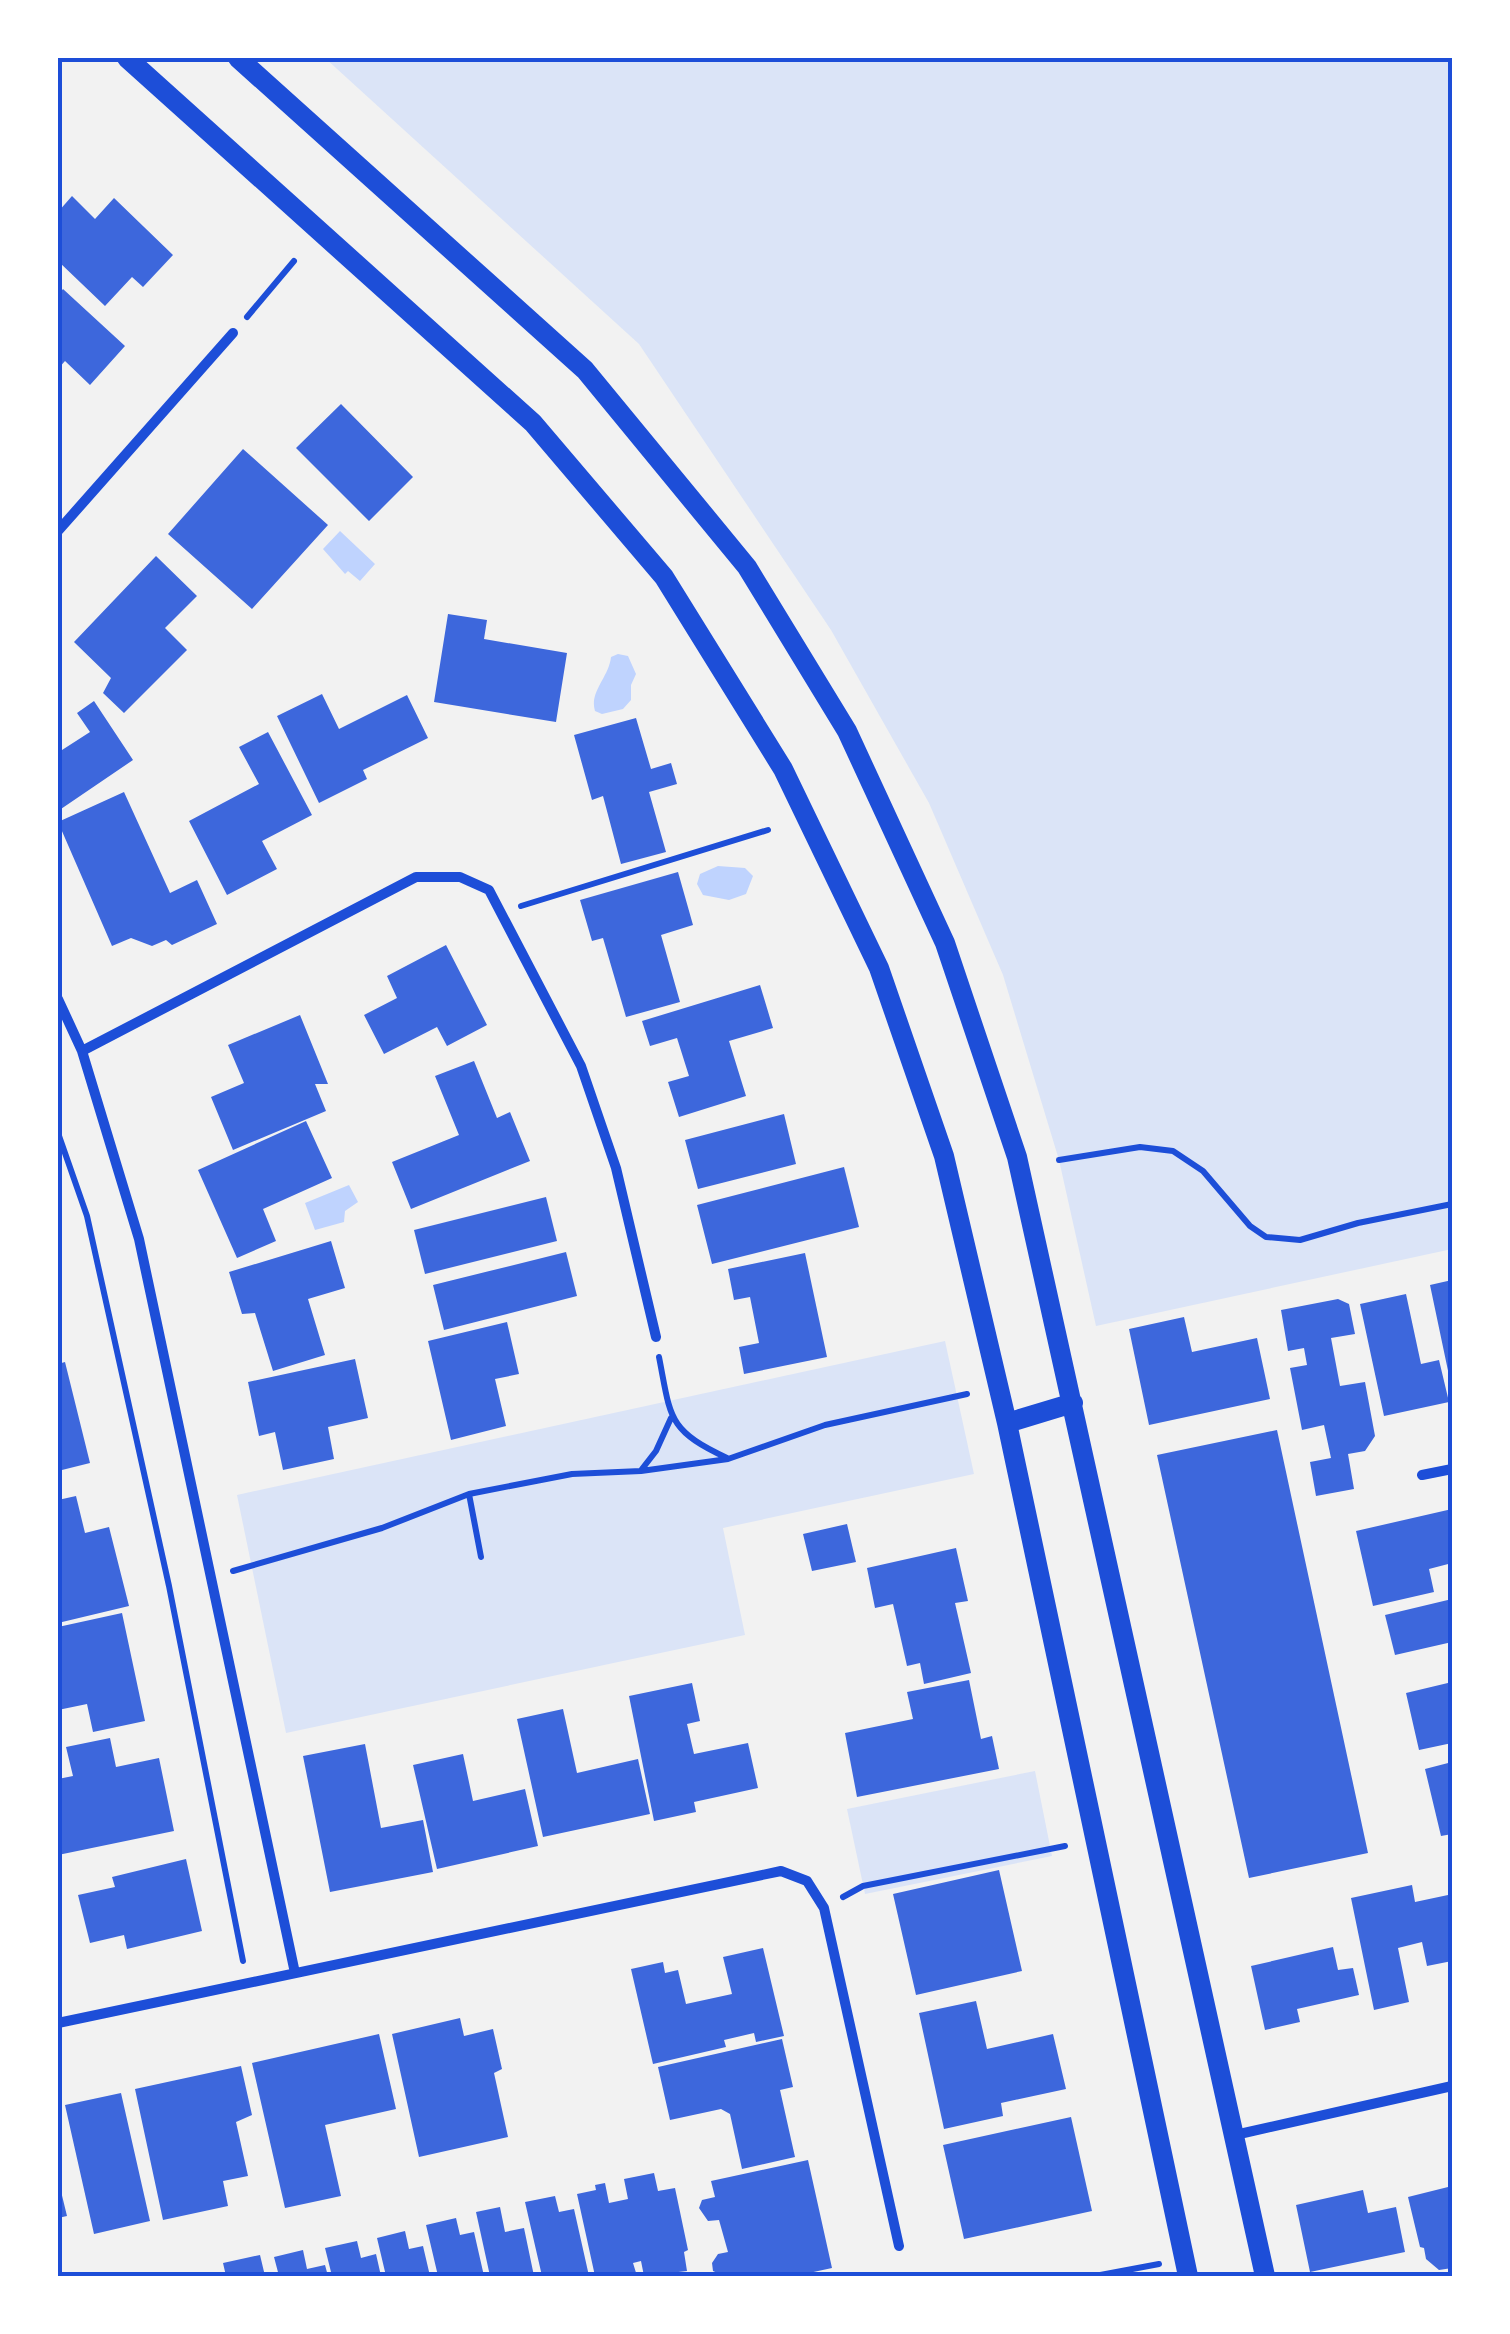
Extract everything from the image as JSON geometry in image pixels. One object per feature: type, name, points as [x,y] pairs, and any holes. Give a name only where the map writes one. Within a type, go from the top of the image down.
[{"type":"main road","points":[[127,58],[533,423],[664,578],[784,769],[880,968],[944,1156],[1007,1422],[1186,2267]]},
{"type":"main road","points":[[238,58],[585,370],[757,583],[847,731],[945,943],[1017,1157],[1265,2276]]},
{"type":"main road","points":[[1007,1422],[1073,1403]]},
{"type":"street","points":[[58,532],[233,333]]},
{"type":"street","points":[[82,1051],[416,877],[460,877],[489,890],[580,1066],[616,1168],[656,1337]]},
{"type":"street","points":[[58,999],[82,1051],[139,1239],[294,1972]]},
{"type":"street","points":[[1422,1475],[1452,1469]]},
{"type":"street","points":[[58,2023],[782,1871],[807,1882],[824,1908],[899,2246]]},
{"type":"street","points":[[1235,2135],[1452,2086]]},
{"type":"path","points":[[233,333],[294,261]]},
{"type":"path","points":[[503,913],[768,830]]},
{"type":"path","points":[[58,1133],[87,1216],[169,1586],[248,1982]]},
{"type":"path","points":[[1060,1160],[1140,1148],[1173,1151],[1203,1171],[1250,1226],[1266,1237],[1300,1240],[1358,1222],[1452,1204]]},
{"type":"path","points":[[656,1337],[671,1418],[686,1436],[728,1459]]},
{"type":"path","points":[[169,1586],[333,1544],[468,1494],[572,1474],[728,1459],[825,1425],[967,1394]]},
{"type":"path","points":[[640,1470],[656,1452],[671,1418]]},
{"type":"path","points":[[468,1494],[481,1557]]},
{"type":"path","points":[[824,1908],[863,1886],[1065,1846]]},
{"type":"path","points":[[1095,2276],[1186,2267]]},
{"type":"shaded area","points":[[325,58],[1452,58],[1452,1249],[1096,1326],[1059,1160],[1003,975],[929,803],[831,630],[639,344]]},
{"type":"shaded area","points":[[945,1341],[974,1474],[723,1528],[745,1635],[286,1733],[237,1495]]},
{"type":"shaded area","points":[[1035,1771],[1052,1856],[865,1894],[847,1809]]},
{"type":"water","points":[[340,531],[375,564],[360,581],[348,571],[345,574],[323,549]]},
{"type":"water","points":[[628,656],[636,674],[631,700],[623,709],[602,714],[595,711],[595,697],[611,657]]},
{"type":"water","points":[[718,866],[745,868],[753,876],[746,894],[729,900],[703,895],[697,884],[700,874]]},
{"type":"water","points":[[349,1185],[358,1202],[345,1211],[344,1222],[315,1230],[305,1203]]},
{"type":"building","points":[[72,196],[95,219],[114,198],[173,255],[143,287],[132,277],[105,306],[58,261],[58,212]]},
{"type":"building","points":[[63,289],[125,346],[90,385],[65,361],[58,369],[58,295]]},
{"type":"building","points":[[341,404],[413,477],[369,521],[296,448]]},
{"type":"building","points":[[243,449],[328,525],[252,609],[168,534]]},
{"type":"building","points":[[156,556],[197,596],[165,628],[187,650],[124,713],[103,693],[111,678],[74,642]]},
{"type":"building","points":[[448,614],[487,620],[484,639],[567,653],[556,722],[434,702]]},
{"type":"building","points":[[322,694],[339,729],[407,695],[428,738],[363,770],[367,779],[319,803],[277,716]]},
{"type":"building","points":[[94,701],[133,760],[58,811],[58,744],[62,750],[90,732],[77,713]]},
{"type":"building","points":[[636,718],[651,769],[671,763],[677,784],[649,792],[666,852],[621,864],[603,796],[592,800],[574,735]]},
{"type":"building","points":[[268,732],[312,815],[262,841],[277,869],[227,895],[189,821],[259,784],[239,747]]},
{"type":"building","points":[[124,792],[170,893],[197,880],[217,924],[172,945],[166,940],[152,946],[131,938],[112,946],[58,822]]},
{"type":"building","points":[[678,872],[693,925],[661,935],[680,1002],[626,1017],[603,938],[592,941],[580,900]]},
{"type":"building","points":[[446,945],[487,1025],[447,1046],[437,1027],[384,1054],[364,1015],[397,998],[387,976]]},
{"type":"building","points":[[760,985],[773,1028],[729,1041],[746,1096],[679,1117],[668,1082],[689,1076],[677,1038],[650,1046],[642,1021]]},
{"type":"building","points":[[300,1015],[328,1084],[315,1084],[326,1111],[233,1150],[211,1097],[244,1083],[228,1045]]},
{"type":"building","points":[[474,1061],[497,1118],[510,1112],[530,1161],[411,1209],[392,1162],[459,1135],[435,1076]]},
{"type":"building","points":[[784,1114],[796,1164],[698,1189],[685,1140]]},
{"type":"building","points":[[306,1121],[332,1178],[263,1209],[276,1241],[237,1258],[198,1170]]},
{"type":"building","points":[[844,1167],[859,1227],[712,1264],[697,1205]]},
{"type":"building","points":[[546,1197],[557,1241],[425,1274],[414,1230]]},
{"type":"building","points":[[331,1241],[345,1288],[308,1299],[325,1355],[273,1371],[255,1313],[242,1314],[229,1272]]},
{"type":"building","points":[[566,1252],[577,1296],[444,1330],[433,1285]]},
{"type":"building","points":[[805,1253],[827,1357],[744,1374],[739,1347],[759,1343],[750,1297],[734,1300],[728,1269]]},
{"type":"building","points":[[1452,1280],[1452,1385],[1451,1385],[1430,1285]]},
{"type":"building","points":[[1406,1294],[1421,1364],[1439,1360],[1449,1402],[1384,1416],[1360,1304]]},
{"type":"building","points":[[1338,1299],[1349,1304],[1355,1334],[1331,1338],[1340,1386],[1365,1382],[1375,1436],[1365,1451],[1348,1454],[1354,1489],[1316,1496],[1310,1462],[1331,1458],[1324,1425],[1302,1430],[1290,1368],[1307,1365],[1304,1348],[1288,1351],[1281,1310]]},
{"type":"building","points":[[1184,1317],[1192,1352],[1257,1338],[1270,1399],[1149,1425],[1129,1329]]},
{"type":"building","points":[[507,1322],[519,1374],[495,1379],[506,1426],[451,1440],[428,1341]]},
{"type":"building","points":[[355,1359],[368,1418],[328,1427],[334,1459],[283,1470],[275,1432],[259,1436],[248,1382]]},
{"type":"building","points":[[65,1362],[90,1463],[58,1471],[58,1364]]},
{"type":"building","points":[[1277,1430],[1368,1853],[1249,1878],[1157,1455]]},
{"type":"building","points":[[76,1496],[85,1533],[109,1527],[129,1606],[58,1623],[58,1500]]},
{"type":"building","points":[[1452,1509],[1452,1563],[1429,1569],[1434,1592],[1373,1606],[1356,1531]]},
{"type":"building","points":[[847,1524],[856,1562],[812,1571],[803,1534]]},
{"type":"building","points":[[956,1548],[968,1601],[955,1603],[971,1673],[924,1684],[920,1663],[907,1666],[893,1604],[875,1608],[867,1568]]},
{"type":"building","points":[[1452,1599],[1452,1642],[1395,1655],[1385,1615]]},
{"type":"building","points":[[122,1613],[145,1721],[93,1732],[87,1704],[58,1710],[58,1627]]},
{"type":"building","points":[[969,1680],[981,1739],[992,1736],[999,1769],[857,1797],[845,1733],[913,1719],[907,1692]]},
{"type":"building","points":[[1452,1682],[1452,1743],[1419,1750],[1406,1693]]},
{"type":"building","points":[[692,1683],[700,1721],[687,1724],[694,1754],[748,1743],[758,1788],[694,1802],[696,1812],[654,1821],[629,1696]]},
{"type":"building","points":[[563,1709],[577,1773],[638,1759],[650,1814],[543,1837],[517,1719]]},
{"type":"building","points":[[110,1738],[116,1767],[159,1758],[174,1831],[58,1855],[58,1779],[73,1776],[66,1747]]},
{"type":"building","points":[[365,1744],[381,1828],[423,1820],[433,1872],[330,1892],[303,1756]]},
{"type":"building","points":[[463,1754],[473,1801],[525,1789],[538,1846],[437,1869],[413,1765]]},
{"type":"building","points":[[1452,1762],[1452,1834],[1441,1836],[1425,1769]]},
{"type":"building","points":[[186,1859],[202,1931],[127,1949],[124,1935],[90,1943],[78,1895],[115,1887],[112,1877]]},
{"type":"building","points":[[999,1870],[1022,1971],[916,1995],[893,1894]]},
{"type":"building","points":[[1412,1885],[1415,1902],[1448,1895],[1452,1961],[1427,1966],[1422,1942],[1398,1948],[1409,2002],[1374,2010],[1351,1898]]},
{"type":"building","points":[[1333,1947],[1338,1970],[1353,1968],[1359,1995],[1297,2009],[1300,2022],[1265,2030],[1251,1966]]},
{"type":"building","points":[[763,1948],[784,2036],[756,2042],[754,2033],[724,2040],[726,2047],[653,2064],[631,1969],[663,1962],[665,1973],[678,1970],[686,2004],[732,1994],[723,1957]]},
{"type":"building","points":[[976,2001],[987,2049],[1053,2034],[1066,2089],[1001,2103],[1003,2116],[944,2129],[919,2013]]},
{"type":"building","points":[[460,2018],[464,2036],[493,2029],[502,2069],[494,2073],[508,2137],[419,2157],[392,2034]]},
{"type":"building","points":[[379,2034],[396,2109],[325,2125],[341,2196],[285,2208],[252,2063]]},
{"type":"building","points":[[782,2039],[793,2087],[780,2090],[795,2157],[742,2169],[730,2114],[721,2109],[670,2120],[658,2067]]},
{"type":"building","points":[[241,2066],[252,2115],[236,2122],[248,2176],[223,2181],[228,2206],[163,2220],[135,2089]]},
{"type":"building","points":[[121,2093],[150,2221],[94,2234],[65,2105]]},
{"type":"building","points":[[1071,2117],[1092,2211],[964,2239],[943,2145]]},
{"type":"building","points":[[808,2160],[832,2268],[795,2276],[724,2276],[713,2271],[712,2263],[718,2254],[728,2252],[719,2220],[708,2221],[699,2208],[702,2200],[715,2197],[711,2181]]},
{"type":"building","points":[[654,2173],[658,2191],[675,2188],[688,2250],[684,2252],[687,2271],[644,2276],[641,2261],[633,2263],[637,2276],[595,2276],[577,2194],[596,2190],[595,2185],[605,2183],[609,2203],[628,2199],[624,2179]]},
{"type":"building","points":[[58,2179],[67,2216],[58,2218]]},
{"type":"building","points":[[1452,2186],[1452,2268],[1439,2270],[1426,2259],[1424,2248],[1420,2247],[1408,2197]]},
{"type":"building","points":[[1363,2190],[1368,2213],[1396,2207],[1405,2252],[1310,2272],[1296,2205]]},
{"type":"building","points":[[555,2196],[559,2212],[574,2209],[589,2276],[542,2276],[525,2202]]},
{"type":"building","points":[[500,2207],[505,2232],[524,2228],[534,2276],[490,2276],[476,2212]]},
{"type":"building","points":[[456,2218],[460,2235],[474,2232],[484,2276],[438,2276],[426,2225]]},
{"type":"building","points":[[405,2231],[409,2249],[423,2246],[430,2276],[386,2276],[377,2238]]},
{"type":"building","points":[[357,2241],[361,2258],[376,2254],[381,2276],[332,2276],[325,2248]]},
{"type":"building","points":[[303,2250],[307,2269],[325,2265],[328,2276],[279,2276],[274,2257]]},
{"type":"building","points":[[260,2255],[265,2276],[226,2276],[223,2263]]}]
